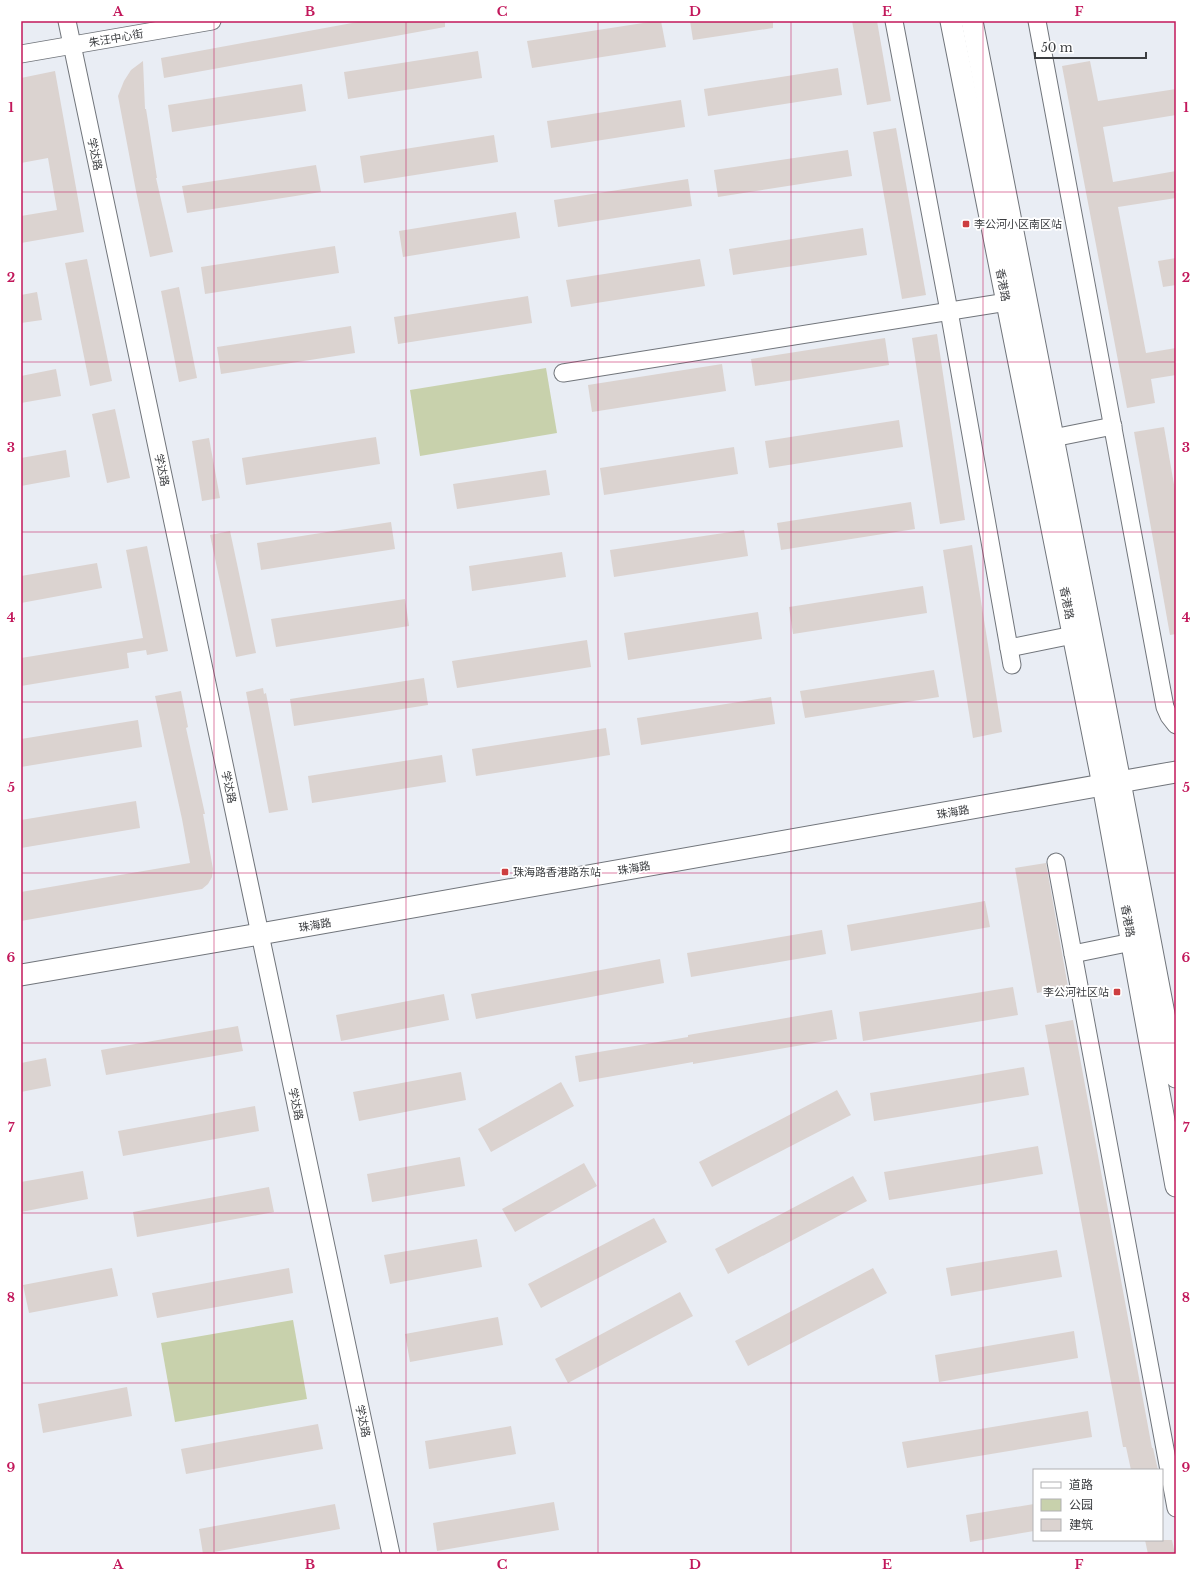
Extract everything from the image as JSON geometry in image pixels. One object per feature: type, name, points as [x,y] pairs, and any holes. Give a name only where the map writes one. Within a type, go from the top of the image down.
[{"type":"main road","name":"香港路","points":[[951,21],[1073,635],[1112,783],[1176,1077]]},
{"type":"main road","name":"香港路","points":[[972,21],[1053,438],[1112,783],[1132,942],[1176,1186]]},
{"type":"main road","name":"珠海路","points":[[21,975],[1176,772]]},
{"type":"street","name":"学达路","points":[[67,21],[391,1554]]},
{"type":"street","name":"朱汪中心街","points":[[21,54],[212,21]]},
{"type":"street","points":[[894,21],[949,311],[1012,665]]},
{"type":"street","points":[[1037,21],[1165,707],[1169,716],[1176,725]]},
{"type":"street","points":[[563,373],[1007,302]]},
{"type":"street","points":[[1053,438],[1113,426]]},
{"type":"street","points":[[1009,648],[1073,635]]},
{"type":"street","points":[[1056,862],[1176,1508]]},
{"type":"street","points":[[1073,954],[1132,942]]},
{"type":"green space","points":[[546,368],[557,433],[420,456],[410,390]]},
{"type":"green space","points":[[293,1320],[307,1399],[175,1422],[161,1343]]},
{"type":"building","points":[[363,21],[445,21],[445,27],[164,78],[161,58]]},
{"type":"building","points":[[661,21],[666,47],[532,68],[527,41]]},
{"type":"building","points":[[690,21],[773,21],[773,28],[693,40]]},
{"type":"building","points":[[852,21],[877,21],[891,101],[867,105]]},
{"type":"building","points":[[478,51],[482,78],[348,99],[344,72]]},
{"type":"building","points":[[143,61],[145,109],[156,178],[173,252],[150,257],[118,96],[124,81],[131,70]]},
{"type":"building","points":[[1090,61],[1098,101],[1176,89],[1176,115],[1103,127],[1113,182],[1176,171],[1176,198],[1118,207],[1146,353],[1176,348],[1176,375],[1151,379],[1155,403],[1127,408],[1062,66]]},
{"type":"building","points":[[838,68],[842,95],[708,116],[704,89]]},
{"type":"building","points":[[55,71],[84,232],[21,243],[21,216],[57,210],[48,158],[21,163],[21,78]]},
{"type":"building","points":[[302,84],[306,111],[172,132],[168,105]]},
{"type":"building","points":[[681,100],[685,127],[551,148],[547,121]]},
{"type":"building","points":[[896,128],[926,295],[902,299],[873,132]]},
{"type":"building","points":[[494,135],[498,162],[364,183],[360,156]]},
{"type":"building","points":[[848,150],[852,176],[718,197],[714,170]]},
{"type":"building","points":[[316,165],[321,192],[187,213],[182,186]]},
{"type":"building","points":[[688,179],[692,206],[558,227],[554,200]]},
{"type":"building","points":[[516,212],[520,238],[403,257],[399,231]]},
{"type":"building","points":[[863,228],[867,255],[733,275],[729,249]]},
{"type":"building","points":[[335,246],[339,273],[205,294],[201,267]]},
{"type":"building","points":[[1176,258],[1176,285],[1163,287],[1158,261]]},
{"type":"building","points":[[87,259],[112,381],[90,386],[65,263]]},
{"type":"building","points":[[700,259],[705,286],[571,307],[566,280]]},
{"type":"building","points":[[179,287],[197,378],[179,382],[161,291]]},
{"type":"building","points":[[37,292],[42,320],[21,323],[21,295]]},
{"type":"building","points":[[528,296],[532,323],[398,344],[394,317]]},
{"type":"building","points":[[351,326],[355,353],[221,374],[217,347]]},
{"type":"building","points":[[937,334],[965,520],[940,524],[912,338]]},
{"type":"building","points":[[885,338],[889,365],[755,386],[751,359]]},
{"type":"building","points":[[722,364],[726,391],[592,412],[588,385]]},
{"type":"building","points":[[56,369],[61,396],[21,403],[21,376]]},
{"type":"building","points":[[115,409],[130,478],[107,483],[92,414]]},
{"type":"building","points":[[899,420],[903,447],[769,468],[765,441]]},
{"type":"building","points":[[1164,427],[1176,496],[1176,634],[1170,635],[1134,432]]},
{"type":"building","points":[[376,437],[380,464],[246,485],[242,458]]},
{"type":"building","points":[[209,438],[220,498],[202,501],[192,441]]},
{"type":"building","points":[[734,447],[738,474],[604,495],[600,468]]},
{"type":"building","points":[[66,450],[70,477],[21,486],[21,458]]},
{"type":"building","points":[[546,470],[550,495],[457,509],[453,484]]},
{"type":"building","points":[[911,502],[915,529],[781,550],[777,523]]},
{"type":"building","points":[[391,522],[395,549],[261,570],[257,543]]},
{"type":"building","points":[[744,530],[748,556],[614,577],[610,550]]},
{"type":"building","points":[[230,531],[256,653],[236,657],[210,535]]},
{"type":"building","points":[[972,545],[1002,732],[973,738],[943,550]]},
{"type":"building","points":[[147,546],[168,651],[147,655],[146,650],[127,653],[129,668],[21,686],[21,658],[143,638],[126,550]]},
{"type":"building","points":[[562,552],[566,577],[472,591],[469,566]]},
{"type":"building","points":[[97,563],[102,588],[21,603],[21,576]]},
{"type":"building","points":[[923,586],[927,613],[793,634],[789,607]]},
{"type":"building","points":[[405,599],[409,626],[276,647],[271,619]]},
{"type":"building","points":[[758,612],[762,639],[628,660],[624,633]]},
{"type":"building","points":[[587,640],[591,667],[457,688],[452,661]]},
{"type":"building","points":[[934,670],[939,697],[805,718],[800,691]]},
{"type":"building","points":[[424,678],[428,705],[294,726],[290,699]]},
{"type":"building","points":[[263,688],[264,694],[266,693],[288,810],[269,813],[246,692]]},
{"type":"building","points":[[181,691],[188,727],[186,728],[205,814],[203,814],[213,869],[212,877],[208,884],[202,889],[21,921],[21,892],[190,863],[155,696]]},
{"type":"building","points":[[771,697],[775,724],[641,745],[637,718]]},
{"type":"building","points":[[138,720],[142,747],[21,767],[21,739]]},
{"type":"building","points":[[606,728],[610,755],[476,776],[472,749]]},
{"type":"building","points":[[442,755],[446,782],[312,803],[308,776]]},
{"type":"building","points":[[136,801],[140,828],[21,848],[21,820]]},
{"type":"building","points":[[1046,863],[1068,987],[1037,993],[1015,868]]},
{"type":"building","points":[[985,901],[990,927],[851,951],[847,925]]},
{"type":"building","points":[[822,930],[826,954],[691,977],[687,953]]},
{"type":"building","points":[[660,959],[664,983],[476,1019],[471,994]]},
{"type":"building","points":[[1013,987],[1018,1015],[863,1041],[859,1012]]},
{"type":"building","points":[[444,994],[449,1020],[341,1041],[336,1015]]},
{"type":"building","points":[[832,1010],[837,1039],[579,1082],[575,1056],[688,1037],[688,1035]]},
{"type":"building","points":[[1073,1020],[1152,1448],[1158,1469],[1131,1469],[1126,1447],[1123,1447],[1045,1025]]},
{"type":"building","points":[[238,1026],[243,1051],[106,1075],[101,1050]]},
{"type":"building","points":[[46,1058],[51,1086],[21,1092],[21,1063]]},
{"type":"building","points":[[1024,1067],[1029,1095],[874,1121],[870,1093]]},
{"type":"building","points":[[461,1072],[466,1100],[359,1121],[353,1092]]},
{"type":"building","points":[[561,1082],[574,1106],[491,1152],[478,1129]]},
{"type":"building","points":[[837,1090],[851,1115],[712,1187],[699,1162]]},
{"type":"building","points":[[255,1106],[259,1131],[123,1156],[118,1131]]},
{"type":"building","points":[[1038,1146],[1043,1174],[889,1200],[884,1172]]},
{"type":"building","points":[[460,1157],[465,1186],[372,1202],[367,1174]]},
{"type":"building","points":[[584,1163],[597,1186],[515,1232],[502,1209]]},
{"type":"building","points":[[83,1171],[88,1199],[21,1212],[21,1182]]},
{"type":"building","points":[[853,1176],[867,1201],[728,1274],[715,1249]]},
{"type":"building","points":[[269,1187],[274,1212],[137,1237],[133,1212]]},
{"type":"building","points":[[654,1218],[667,1242],[541,1308],[528,1284]]},
{"type":"building","points":[[477,1239],[482,1267],[390,1284],[384,1255]]},
{"type":"building","points":[[1057,1250],[1062,1277],[951,1296],[946,1268]]},
{"type":"building","points":[[112,1268],[118,1296],[29,1313],[23,1285]]},
{"type":"building","points":[[289,1268],[293,1293],[157,1318],[152,1293]]},
{"type":"building","points":[[873,1268],[887,1293],[748,1366],[735,1341]]},
{"type":"building","points":[[680,1292],[693,1316],[568,1383],[555,1359]]},
{"type":"building","points":[[498,1317],[503,1345],[410,1362],[405,1334]]},
{"type":"building","points":[[1074,1331],[1078,1358],[939,1382],[935,1355]]},
{"type":"building","points":[[127,1387],[132,1416],[43,1433],[38,1404]]},
{"type":"building","points":[[1088,1411],[1092,1437],[907,1468],[902,1442]]},
{"type":"building","points":[[318,1424],[323,1449],[186,1474],[181,1449]]},
{"type":"building","points":[[511,1426],[516,1454],[429,1469],[425,1441]]},
{"type":"building","points":[[554,1502],[559,1530],[437,1551],[433,1523]]},
{"type":"building","points":[[335,1504],[340,1529],[203,1554],[199,1529]]},
{"type":"building","points":[[1033,1504],[1033,1531],[970,1542],[966,1515]]},
{"type":"building","points":[[1172,1540],[1175,1554],[1148,1554],[1145,1541]]},
{"type":"place","name":"李公河小区南区站","points":[[966,224]]},
{"type":"place","name":"珠海路香港路东站","points":[[505,872]]},
{"type":"place","name":"李公河社区站","points":[[1117,992]]}]
